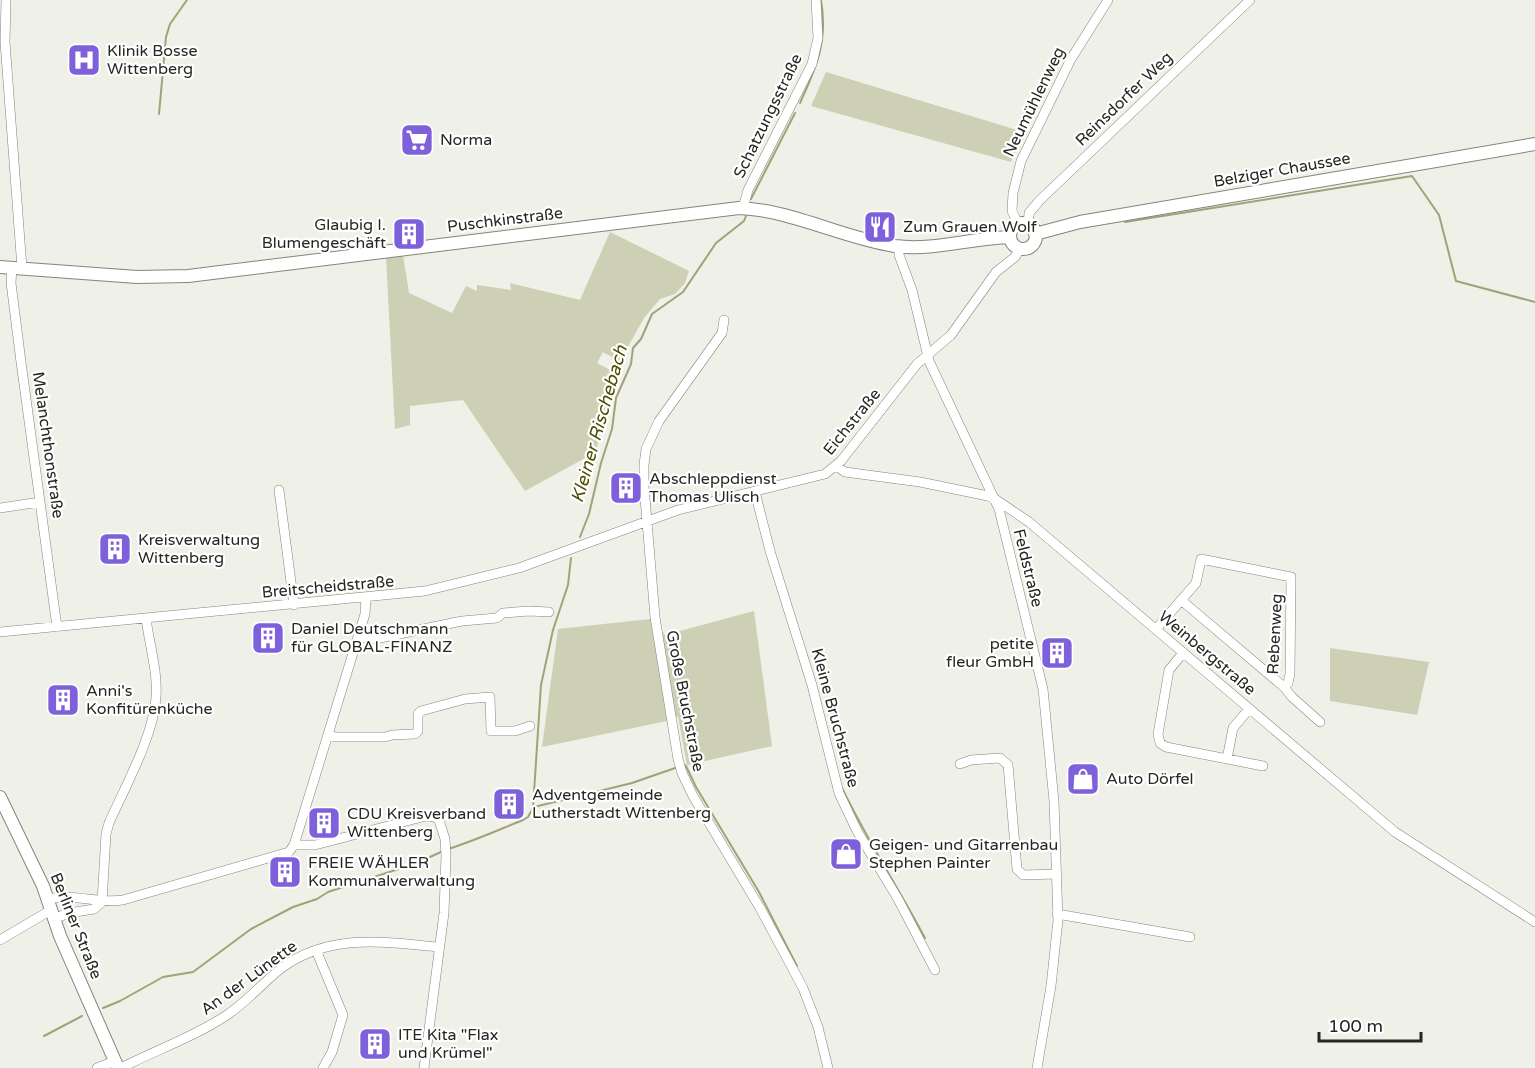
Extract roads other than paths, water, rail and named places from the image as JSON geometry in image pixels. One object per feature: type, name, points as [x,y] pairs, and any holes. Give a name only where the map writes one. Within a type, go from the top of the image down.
[{"type":"main road","name":"Belziger Chaussee","points":[[1027,228],[1080,222],[1535,144]]},
{"type":"main road","name":"Puschkinstraße","points":[[11,267],[144,277],[197,276],[747,208],[899,246],[938,246],[993,237],[1010,237]]},
{"type":"main road","points":[[1027,228],[1035,240],[1032,246],[1020,249],[1013,244],[1010,237],[1012,230],[1027,228]]},
{"type":"main road","name":"Berliner Straße","points":[[0,797],[43,886],[118,1066]]},
{"type":"street","name":"Schatzungsstraße","points":[[747,208],[748,190],[812,64],[818,38],[816,0]]},
{"type":"street","name":"Neumühlenweg","points":[[1027,228],[1013,213],[1012,203],[1014,185],[1021,161],[1071,59],[1108,0]]},
{"type":"street","name":"Reinsdorfer Weg","points":[[1027,228],[1030,211],[1250,0]]},
{"type":"street","name":"Melanchthonstraße","points":[[4,2],[5,107],[13,293],[57,627]]},
{"type":"street","name":"Feldstraße","points":[[899,246],[899,255],[908,277],[927,355],[995,499],[1038,666],[1046,710],[1054,801],[1058,914],[1052,980],[1037,1068]]},
{"type":"street","name":"Eichstraße","points":[[647,521],[678,510],[825,474],[836,466],[917,364],[951,335],[996,272],[1014,258],[1020,249]]},
{"type":"street","name":"Große Bruchstraße","points":[[724,320],[722,333],[659,421],[650,440],[644,465],[655,617],[679,766],[693,796],[760,908],[803,988],[818,1027],[828,1068]]},
{"type":"street","name":"Weinbergstraße","points":[[836,466],[844,472],[920,482],[995,499],[1029,522],[1395,832],[1535,922]]},
{"type":"street","points":[[279,490],[294,605]]},
{"type":"street","name":"Kleine Bruchstraße","points":[[755,492],[770,550],[812,685],[841,799],[935,970]]},
{"type":"street","points":[[0,508],[40,502]]},
{"type":"street","name":"Breitscheidstraße","points":[[0,632],[425,591],[503,573],[647,521]]},
{"type":"street","name":"Rebenweg","points":[[1156,629],[1196,583],[1201,559],[1291,577],[1290,674],[1288,683],[1284,687]]},
{"type":"street","points":[[0,940],[51,909],[67,896],[93,898],[102,902],[123,900],[285,854],[294,845],[365,614],[366,598]]},
{"type":"street","name":"Rebenweg","points":[[1181,600],[1284,687],[1320,722]]},
{"type":"street","points":[[358,637],[375,639],[462,621],[497,618],[502,613],[549,612]]},
{"type":"street","points":[[51,909],[69,913],[94,909],[102,902],[106,834],[109,823],[145,740],[156,704],[157,690],[146,618]]},
{"type":"street","points":[[1183,653],[1169,670],[1158,734],[1160,743],[1166,747],[1263,766]]},
{"type":"street","points":[[328,735],[385,737],[415,734],[418,731],[418,714],[421,711],[465,699],[490,697],[491,731],[515,731],[530,726]]},
{"type":"street","points":[[1227,759],[1233,728],[1249,709]]},
{"type":"street","points":[[960,764],[971,760],[1000,758],[1008,765],[1017,869],[1023,875],[1056,874]]},
{"type":"street","points":[[294,845],[315,845],[426,816],[434,817],[441,825],[446,852],[444,913],[424,1068]]},
{"type":"street","points":[[1058,914],[1190,937]]},
{"type":"street","name":"An der Lünette","points":[[97,1068],[118,1066],[211,1025],[229,1013],[285,966],[327,945],[366,941],[438,947]]},
{"type":"street","points":[[316,950],[343,1015],[333,1052],[323,1068]]},
{"type":"waterway","points":[[159,114],[166,37],[170,24],[187,0]]},
{"type":"waterway","name":"Kleiner Rischebach","points":[[800,103],[820,53],[823,28],[821,0]]},
{"type":"waterway","name":"Kleiner Rischebach","points":[[751,199],[795,113]]},
{"type":"waterway","points":[[1125,222],[1412,176],[1439,215],[1456,281],[1535,302]]},
{"type":"waterway","name":"Kleiner Rischebach","points":[[580,537],[589,514],[612,429],[616,398],[631,364],[633,348],[641,339],[652,314],[683,292],[716,243],[744,221],[746,216]]},
{"type":"waterway","name":"Kleiner Rischebach","points":[[448,849],[523,820],[528,817],[533,808],[541,685],[553,630],[568,585],[571,558]]},
{"type":"waterway","points":[[684,765],[759,892],[797,966]]},
{"type":"waterway","points":[[534,807],[632,783],[678,767]]},
{"type":"waterway","points":[[842,788],[925,938]]},
{"type":"waterway","name":"Kleiner Rischebach","points":[[103,1008],[163,977],[193,972],[251,929],[293,907],[317,899],[328,892],[417,863],[443,851]]},
{"type":"waterway","name":"Kleiner Rischebach","points":[[44,1036],[82,1016]]},
{"type":"place","name":"Klinik Bosse Wittenberg","points":[[84,60]]},
{"type":"place","name":"Norma","points":[[417,140]]},
{"type":"place","name":"Zum Grauen Wolf","points":[[880,227]]},
{"type":"place","name":"Glaubig I. Blumengeschäft","points":[[409,234]]},
{"type":"place","name":"Abschleppdienst Thomas Ulisch","points":[[626,488]]},
{"type":"place","name":"Kreisverwaltung Wittenberg","points":[[115,549]]},
{"type":"place","name":"Daniel Deutschmann für GLOBAL-FINANZ","points":[[268,638]]},
{"type":"place","name":"petite fleur GmbH","points":[[1057,653]]},
{"type":"place","name":"Anni's Konfitürenküche","points":[[63,700]]},
{"type":"place","name":"Auto Dörfel","points":[[1083,779]]},
{"type":"place","name":"Adventgemeinde Lutherstadt Wittenberg","points":[[509,804]]},
{"type":"place","name":"CDU Kreisverband Wittenberg","points":[[324,823]]},
{"type":"place","name":"Geigen- und Gitarrenbau Stephen Painter","points":[[846,854]]},
{"type":"place","name":"FREIE WÄHLER Kommunalverwaltung","points":[[285,872]]},
{"type":"place","name":"ITE Kita \"Flax und Krümel\"","points":[[375,1044]]}]
